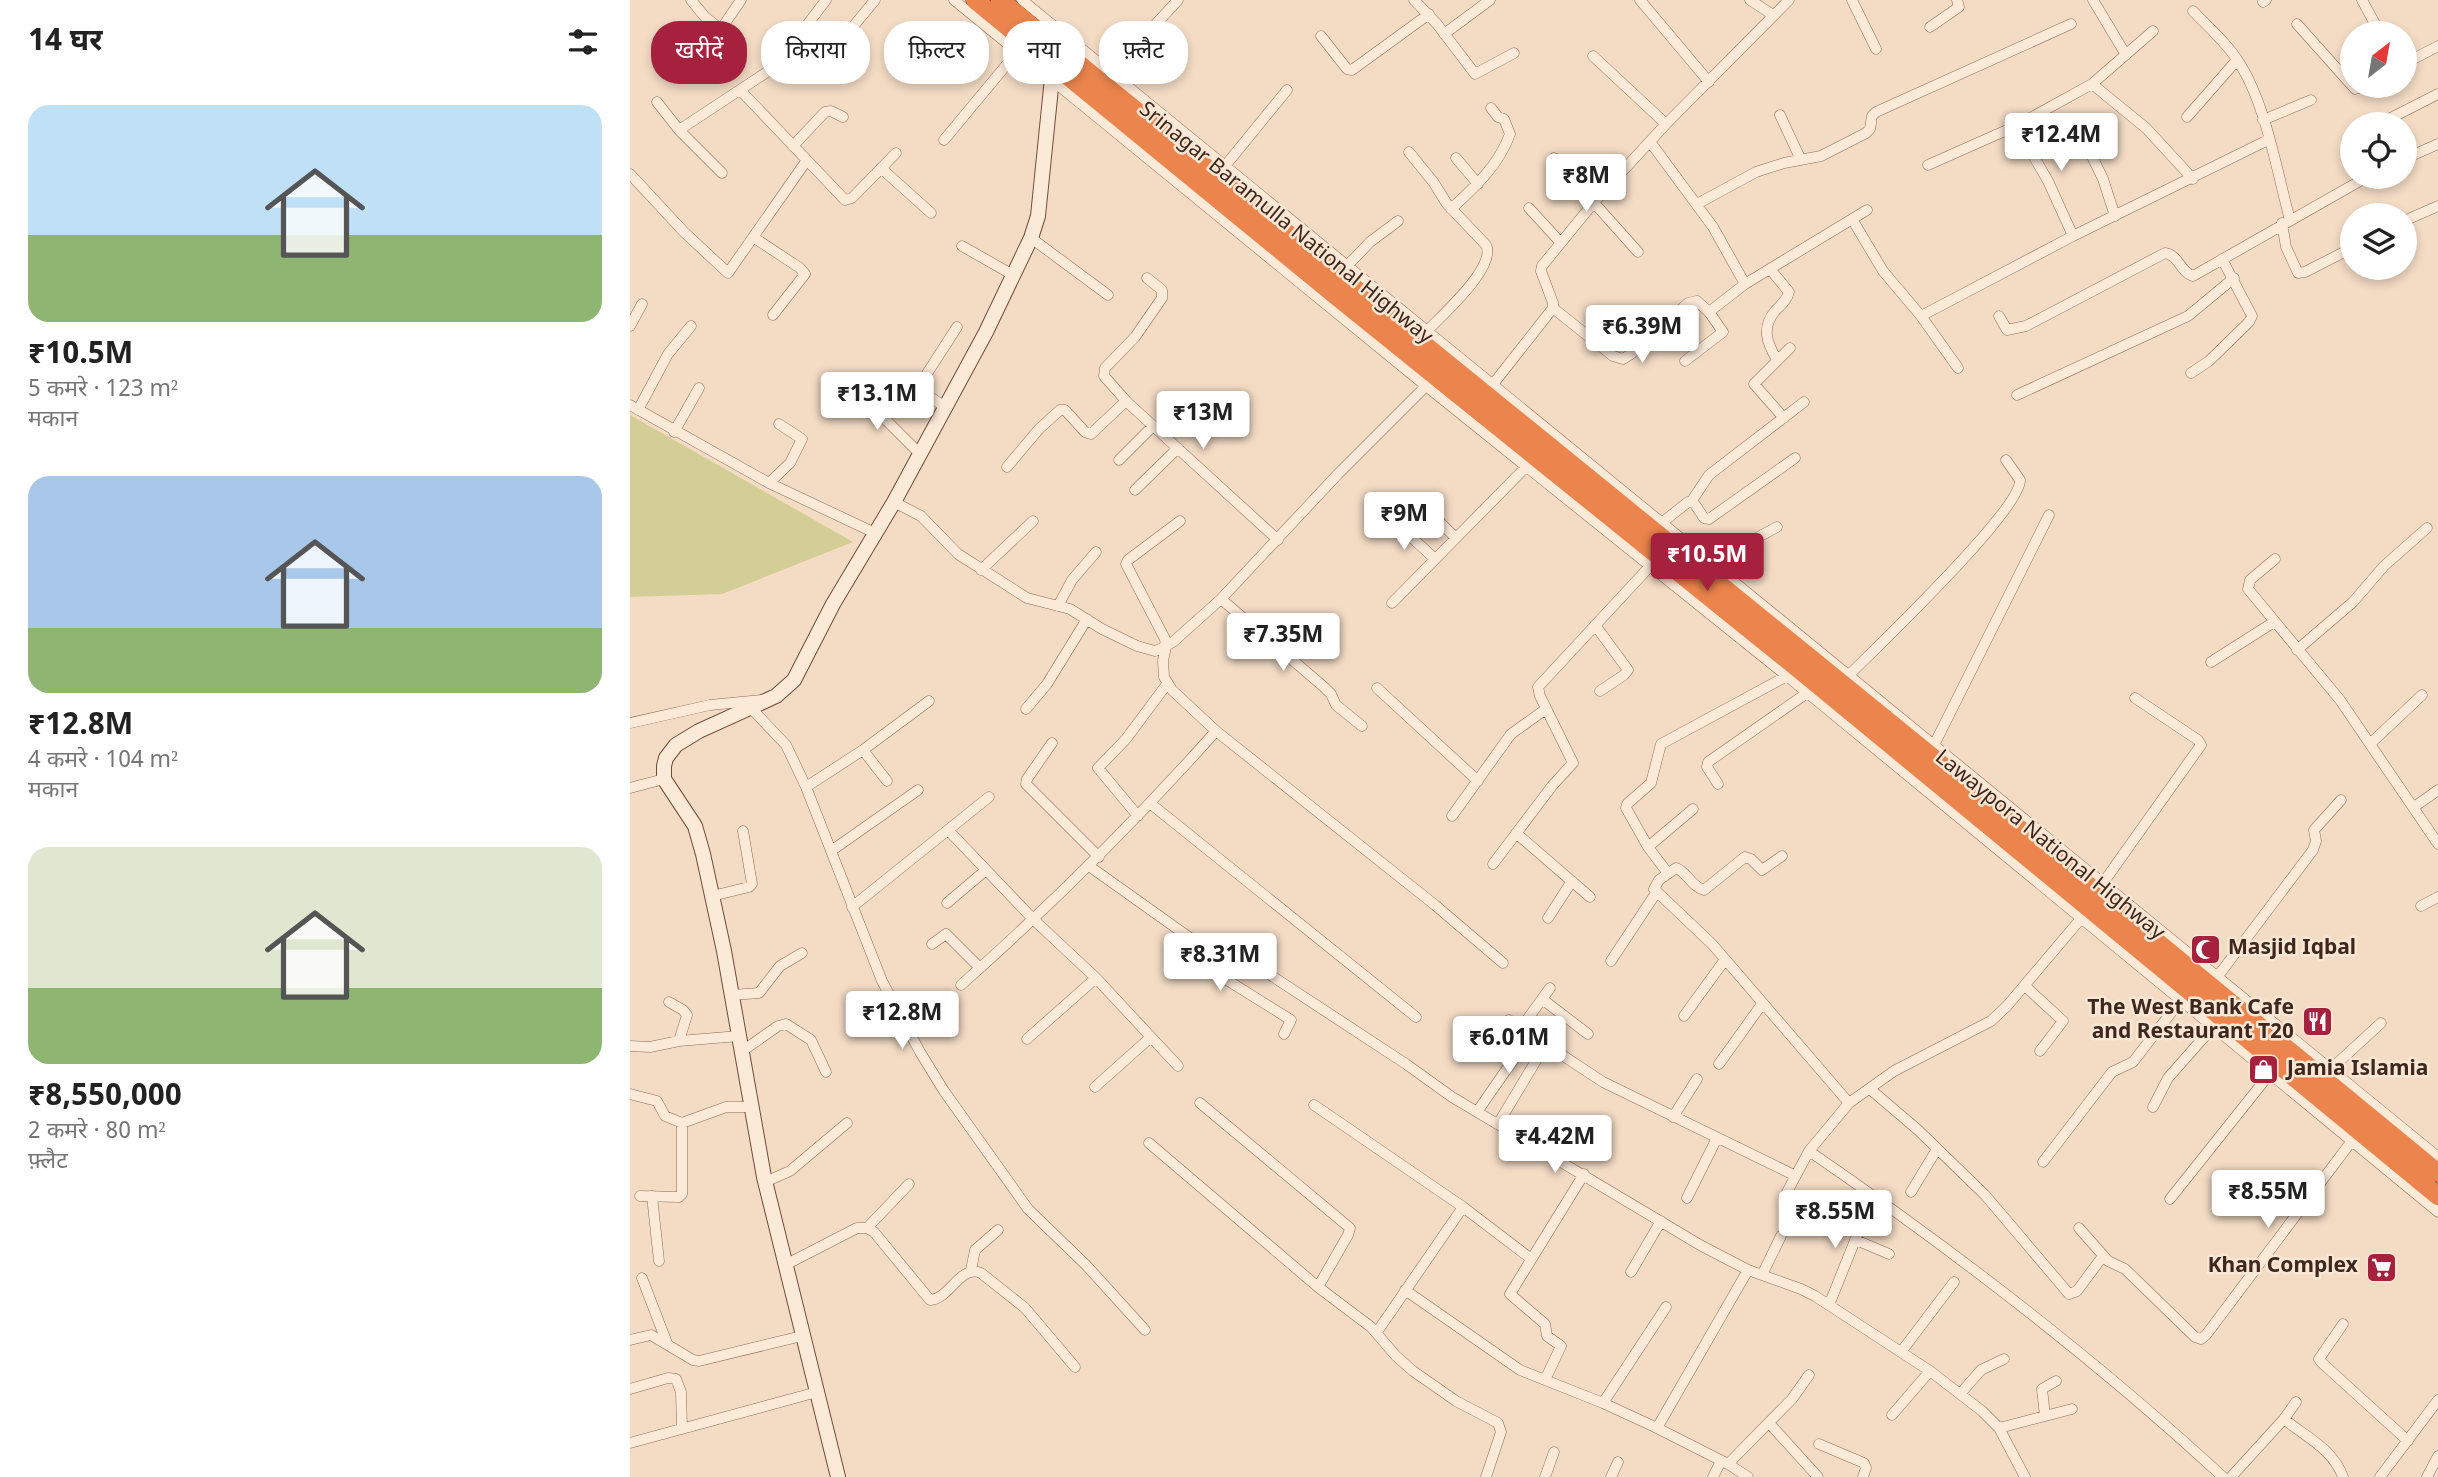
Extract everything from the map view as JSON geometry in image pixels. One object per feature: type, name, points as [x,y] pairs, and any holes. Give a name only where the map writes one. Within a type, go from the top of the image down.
[{"type":"highway","name":"Srinagar Baramulla National Highway","points":[[975,0],[1190,183],[1431,381],[1502,430],[1654,562],[1692,592],[1845,689]]},
{"type":"highway","points":[[1000,0],[1099,71]]},
{"type":"highway","points":[[1115,84],[1322,263],[1490,389],[1657,527],[1845,689],[2438,1174]]},
{"type":"highway","name":"Lawaypora National Highway","points":[[1845,689],[2085,914],[2355,1137],[2438,1196]]},
{"type":"street","points":[[691,0],[710,21]]},
{"type":"street","points":[[728,21],[741,0]]},
{"type":"street","points":[[679,130],[741,91],[781,58],[826,0]]},
{"type":"street","points":[[858,21],[875,0]]},
{"type":"street","points":[[954,0],[1003,39]]},
{"type":"street","points":[[1022,0],[1099,70]]},
{"type":"street","points":[[1159,21],[1178,0]]},
{"type":"street","points":[[1414,0],[1429,14],[1475,74],[1514,53]]},
{"type":"street","points":[[1444,34],[1490,0]]},
{"type":"street","points":[[1640,0],[1709,82]]},
{"type":"street","points":[[1750,0],[1773,15]]},
{"type":"street","points":[[1116,84],[1225,166],[1427,331],[1490,389],[1553,308],[1541,268],[1595,201],[1666,124],[1789,0]]},
{"type":"street","points":[[1852,0],[1876,49]]},
{"type":"street","points":[[1930,27],[1959,7],[1957,0]]},
{"type":"street","points":[[2093,0],[2126,55]]},
{"type":"street","points":[[2362,0],[2373,21]]},
{"type":"street","points":[[2193,11],[2237,60],[2251,87],[2263,120],[2286,221],[2286,247],[2298,273],[2340,254]]},
{"type":"street","points":[[1321,36],[1347,69],[1352,70],[1429,14]]},
{"type":"street","points":[[1698,204],[1756,172],[1821,156],[1866,133],[1876,112],[2071,24]]},
{"type":"street","points":[[2297,24],[2340,72]]},
{"type":"street","points":[[1928,165],[2016,126],[2092,84],[2153,31]]},
{"type":"street","points":[[2417,57],[2438,46]]},
{"type":"street","points":[[1593,55],[1666,124]]},
{"type":"street","points":[[2187,117],[2237,60]]},
{"type":"street","points":[[944,140],[1003,69]]},
{"type":"street","points":[[835,1476],[765,1182],[732,995],[695,826],[664,779],[663,772],[666,758],[676,745],[699,731],[783,692],[794,680],[986,332],[1031,238],[1038,216],[1051,84]]},
{"type":"street","points":[[1060,84],[1190,183]]},
{"type":"street","points":[[2092,84],[2146,128],[2193,178]]},
{"type":"street","points":[[1225,166],[1287,90]]},
{"type":"street","points":[[741,91],[845,200],[852,198],[896,153]]},
{"type":"street","points":[[2402,112],[2438,93]]},
{"type":"street","points":[[2263,120],[2311,100]]},
{"type":"street","points":[[657,102],[679,130],[722,173]]},
{"type":"street","points":[[1451,209],[1478,184],[1504,151],[1510,134],[1504,120],[1497,117],[1490,108]]},
{"type":"street","points":[[793,146],[825,112],[831,111],[843,117]]},
{"type":"street","points":[[1780,115],[1801,160]]},
{"type":"street","points":[[2016,126],[2048,181],[2073,236]]},
{"type":"street","points":[[1921,316],[2073,236],[2268,140]]},
{"type":"street","points":[[1651,143],[1698,204],[1745,284]]},
{"type":"street","points":[[2417,153],[2438,144]]},
{"type":"street","points":[[2088,148],[2103,178],[2115,216]]},
{"type":"street","points":[[1409,152],[1451,209],[1489,251],[1473,282],[1427,331]]},
{"type":"street","points":[[1457,158],[1478,184]]},
{"type":"street","points":[[1554,158],[1638,252]]},
{"type":"street","points":[[630,174],[728,274],[807,160]]},
{"type":"street","points":[[881,168],[931,213]]},
{"type":"street","points":[[1999,316],[2007,330],[2026,326],[2165,253],[2172,255],[2190,276],[2345,189]]},
{"type":"street","points":[[2417,215],[2438,206]]},
{"type":"street","points":[[1529,208],[1561,243]]},
{"type":"street","points":[[1709,312],[1745,284],[1867,210]]},
{"type":"street","points":[[1852,219],[1883,271],[1921,316],[1958,368]]},
{"type":"street","points":[[1347,267],[1370,242],[1398,221]]},
{"type":"street","points":[[753,237],[805,274],[773,315]]},
{"type":"street","points":[[1031,238],[1108,295]]},
{"type":"street","points":[[962,246],[1013,275]]},
{"type":"street","points":[[2191,373],[2209,361],[2251,319],[2251,311],[2222,259]]},
{"type":"street","points":[[1770,269],[1789,292],[1788,297],[1772,315],[1766,330],[1766,340],[1777,360]]},
{"type":"street","points":[[1147,278],[1162,290],[1162,298],[1135,337],[1103,371],[1107,382],[1278,540]]},
{"type":"street","points":[[2017,395],[2188,316],[2234,278]]},
{"type":"street","points":[[1553,308],[1613,356],[1623,359],[1690,302],[1699,303],[1722,328],[1722,333],[1685,361]]},
{"type":"street","points":[[630,326],[642,304]]},
{"type":"street","points":[[691,326],[668,354],[634,408],[769,483],[875,533]]},
{"type":"street","points":[[945,407],[919,386],[957,327]]},
{"type":"street","points":[[1784,418],[1754,384],[1790,348]]},
{"type":"street","points":[[894,502],[921,516],[958,554],[1027,598],[1070,609],[1137,646],[1155,651],[1166,647],[1221,599],[1338,474],[1431,381],[1527,467],[1654,562],[1540,684],[1538,691],[1573,763],[1552,786],[1493,864]]},
{"type":"street","points":[[674,432],[699,388]]},
{"type":"street","points":[[855,388],[920,454]]},
{"type":"street","points":[[1007,467],[1035,433],[1060,410],[1065,410],[1085,432],[1091,434],[1126,401]]},
{"type":"street","points":[[1804,402],[1709,475],[1691,502],[1686,502],[1657,527],[1700,554],[1845,689],[1934,745],[2438,1157]]},
{"type":"street","points":[[769,483],[790,463],[802,439],[779,424]]},
{"type":"street","points":[[1119,460],[1153,426]]},
{"type":"street","points":[[1135,490],[1178,448]]},
{"type":"street","points":[[1691,502],[1704,518],[1708,519],[1795,458]]},
{"type":"street","points":[[1845,689],[1978,544],[2016,494],[2020,480],[2006,460]]},
{"type":"street","points":[[1392,603],[1527,467]]},
{"type":"street","points":[[1419,502],[1456,538]]},
{"type":"street","points":[[1934,745],[2049,515]]},
{"type":"street","points":[[981,569],[1033,521]]},
{"type":"street","points":[[1180,521],[1126,564],[1166,647],[1163,671],[1167,684],[1216,731],[1435,905],[1503,963]]},
{"type":"street","points":[[1395,522],[1435,559]]},
{"type":"street","points":[[1700,554],[1720,542],[1736,549],[1777,527]]},
{"type":"street","points":[[2297,650],[2353,602],[2384,566],[2427,528]]},
{"type":"street","points":[[1058,606],[1072,580],[1096,552]]},
{"type":"street","points":[[2275,559],[2250,580],[2247,586],[2249,592],[2340,700],[2438,844]]},
{"type":"street","points":[[1692,592],[1807,693],[2085,914],[2025,986],[1991,1021],[1912,1060],[1849,1104],[1809,1152],[1787,1192]]},
{"type":"street","points":[[1221,599],[1329,692],[1336,705],[1362,726]]},
{"type":"street","points":[[1026,709],[1047,684],[1087,619]]},
{"type":"street","points":[[2211,662],[2274,622]]},
{"type":"street","points":[[1595,625],[1628,670],[1600,691]]},
{"type":"street","points":[[1667,872],[1648,847],[1626,808],[1627,804],[1651,783],[1661,744],[1787,676]]},
{"type":"street","points":[[1139,816],[1098,768],[1126,739],[1167,684]]},
{"type":"street","points":[[1377,688],[1478,781]]},
{"type":"street","points":[[1718,784],[1707,767],[1708,762],[1807,693]]},
{"type":"street","points":[[2371,743],[2422,695]]},
{"type":"street","points":[[2103,883],[2201,745],[2198,740],[2136,698]]},
{"type":"street","points":[[630,723],[710,705],[749,699],[766,701]]},
{"type":"street","points":[[806,787],[863,750],[929,701]]},
{"type":"street","points":[[751,708],[786,745],[806,787],[886,990],[944,1091],[1028,1209],[1087,1265],[1145,1330]]},
{"type":"street","points":[[1452,816],[1511,734],[1546,709]]},
{"type":"street","points":[[961,985],[1099,857],[1216,731]]},
{"type":"street","points":[[1052,743],[1026,784],[1099,857]]},
{"type":"street","points":[[863,750],[887,781]]},
{"type":"street","points":[[630,788],[664,779]]},
{"type":"street","points":[[831,851],[918,790]]},
{"type":"street","points":[[2414,807],[2438,790]]},
{"type":"street","points":[[852,907],[989,797]]},
{"type":"street","points":[[2218,976],[2313,850],[2316,841],[2314,830],[2341,800]]},
{"type":"street","points":[[1151,804],[1416,1017]]},
{"type":"street","points":[[1648,847],[1693,809]]},
{"type":"street","points":[[948,830],[1034,920],[1096,978],[1178,1066]]},
{"type":"street","points":[[712,896],[752,884],[743,831]]},
{"type":"street","points":[[1516,833],[1590,897]]},
{"type":"street","points":[[1611,961],[1656,893],[1655,884],[1667,872],[1678,868],[1698,888],[1704,890],[1745,857],[1762,870],[1782,856]]},
{"type":"street","points":[[1089,866],[1196,941],[1211,970],[1291,1020],[1284,1034]]},
{"type":"street","points":[[947,903],[986,870]]},
{"type":"street","points":[[1548,918],[1572,881]]},
{"type":"street","points":[[1656,893],[1705,938],[1849,1104]]},
{"type":"street","points":[[2421,906],[2438,897]]},
{"type":"street","points":[[932,944],[946,934],[980,968]]},
{"type":"street","points":[[1196,941],[1211,938],[1217,940],[1477,1112],[1748,1270],[1801,1289],[1829,1305],[1930,1371],[1982,1411],[1999,1428],[2025,1477]]},
{"type":"street","points":[[732,995],[759,993],[780,966],[803,953]]},
{"type":"street","points":[[1684,1016],[1724,961]]},
{"type":"street","points":[[1027,1039],[1096,978]]},
{"type":"street","points":[[2025,986],[2063,1021],[2040,1051]]},
{"type":"street","points":[[1521,1028],[1550,988]]},
{"type":"street","points":[[2043,1162],[2112,1072],[2133,1062],[2185,995]]},
{"type":"street","points":[[1542,999],[1588,1034]]},
{"type":"street","points":[[668,1002],[687,1015],[679,1041]]},
{"type":"street","points":[[1719,1063],[1762,1004]]},
{"type":"street","points":[[1509,1020],[1602,1082],[1794,1175]]},
{"type":"street","points":[[2331,1069],[2381,1023]]},
{"type":"street","points":[[741,1052],[778,1026],[786,1024],[811,1040],[826,1072]]},
{"type":"street","points":[[2153,1107],[2168,1078],[2222,1026]]},
{"type":"street","points":[[1477,1112],[1531,1034]]},
{"type":"street","points":[[630,1045],[650,1047],[679,1041],[739,1036]]},
{"type":"street","points":[[1095,1087],[1151,1037]]},
{"type":"street","points":[[1498,1124],[1546,1044]]},
{"type":"street","points":[[2170,1199],[2274,1069]]},
{"type":"street","points":[[1673,1117],[1696,1079]]},
{"type":"street","points":[[1870,1088],[1997,1208],[2069,1294],[2077,1291],[2103,1256]]},
{"type":"street","points":[[630,1094],[654,1099],[659,1102],[665,1116],[682,1123],[726,1107],[750,1107]]},
{"type":"street","points":[[1200,1103],[1350,1228],[1349,1235],[1318,1287]]},
{"type":"street","points":[[1314,1105],[1463,1207],[1530,1258]]},
{"type":"street","points":[[640,1195],[679,1197],[683,1193],[682,1123]]},
{"type":"street","points":[[765,1182],[790,1171],[846,1123]]},
{"type":"street","points":[[2079,1228],[2103,1256],[2124,1269],[2195,1337],[2201,1339],[2238,1295],[2355,1137],[2438,1212]]},
{"type":"street","points":[[1687,1198],[1717,1138]]},
{"type":"street","points":[[1149,1143],[1318,1287],[1377,1332],[1396,1356],[1413,1371],[1456,1401],[1501,1426],[1486,1477]]},
{"type":"street","points":[[1911,1192],[1937,1149]]},
{"type":"street","points":[[1809,1152],[1907,1218],[2045,1323],[2155,1414],[2223,1477]]},
{"type":"street","points":[[1545,1380],[1561,1346],[1547,1336],[1545,1324],[1510,1295],[1530,1258],[1584,1174]]},
{"type":"street","points":[[867,1228],[909,1184]]},
{"type":"street","points":[[652,1196],[659,1261]]},
{"type":"street","points":[[1377,1332],[1463,1207]]},
{"type":"street","points":[[1829,1305],[1860,1226],[1849,1218],[1850,1207]]},
{"type":"street","points":[[1631,1272],[1661,1221]]},
{"type":"street","points":[[785,1265],[857,1228],[867,1228],[874,1232],[930,1300],[938,1298],[971,1270],[975,1250],[999,1230]]},
{"type":"street","points":[[1762,1275],[1781,1236]]},
{"type":"street","points":[[1856,1240],[1889,1254]]},
{"type":"street","points":[[971,1270],[981,1273],[1018,1302],[1075,1367]]},
{"type":"street","points":[[1657,1427],[1748,1270]]},
{"type":"street","points":[[642,1278],[668,1343]]},
{"type":"street","points":[[1901,1352],[1954,1282]]},
{"type":"street","points":[[1405,1290],[1512,1365],[1657,1427],[1748,1477]]},
{"type":"street","points":[[1603,1403],[1666,1307]]},
{"type":"street","points":[[2343,1324],[2322,1352],[2321,1362],[2408,1441]]},
{"type":"street","points":[[630,1340],[651,1335],[699,1361],[802,1336]]},
{"type":"street","points":[[1960,1394],[1981,1370],[2004,1359]]},
{"type":"street","points":[[1892,1415],[1930,1371]]},
{"type":"street","points":[[1713,1477],[1724,1462],[1792,1399],[1810,1375]]},
{"type":"street","points":[[630,1389],[668,1378],[676,1379],[681,1392],[682,1429]]},
{"type":"street","points":[[2045,1416],[2042,1389],[2056,1381]]},
{"type":"street","points":[[630,1443],[817,1392]]},
{"type":"street","points":[[2380,1477],[2438,1400]]},
{"type":"street","points":[[2231,1477],[2296,1402]]},
{"type":"street","points":[[1999,1428],[2073,1409]]},
{"type":"street","points":[[2284,1419],[2334,1459],[2343,1477]]},
{"type":"street","points":[[1769,1423],[1818,1477]]},
{"type":"street","points":[[1819,1444],[1864,1463],[1866,1468],[1863,1477]]},
{"type":"street","points":[[1545,1477],[1554,1451]]},
{"type":"street","points":[[2427,1477],[2438,1456]]},
{"type":"street","points":[[1611,1477],[1618,1462]]},
{"type":"shaded area","points":[[630,415],[853,542],[722,594],[630,597]]},
{"type":"place","name":"Masjid Iqbal","points":[[2205,949]]},
{"type":"place","name":"The West Bank Cafe and Restaurant T20","points":[[2317,1021]]},
{"type":"place","name":"Jamia Islamia","points":[[2264,1070]]},
{"type":"place","name":"Khan Complex","points":[[2381,1267]]}]
